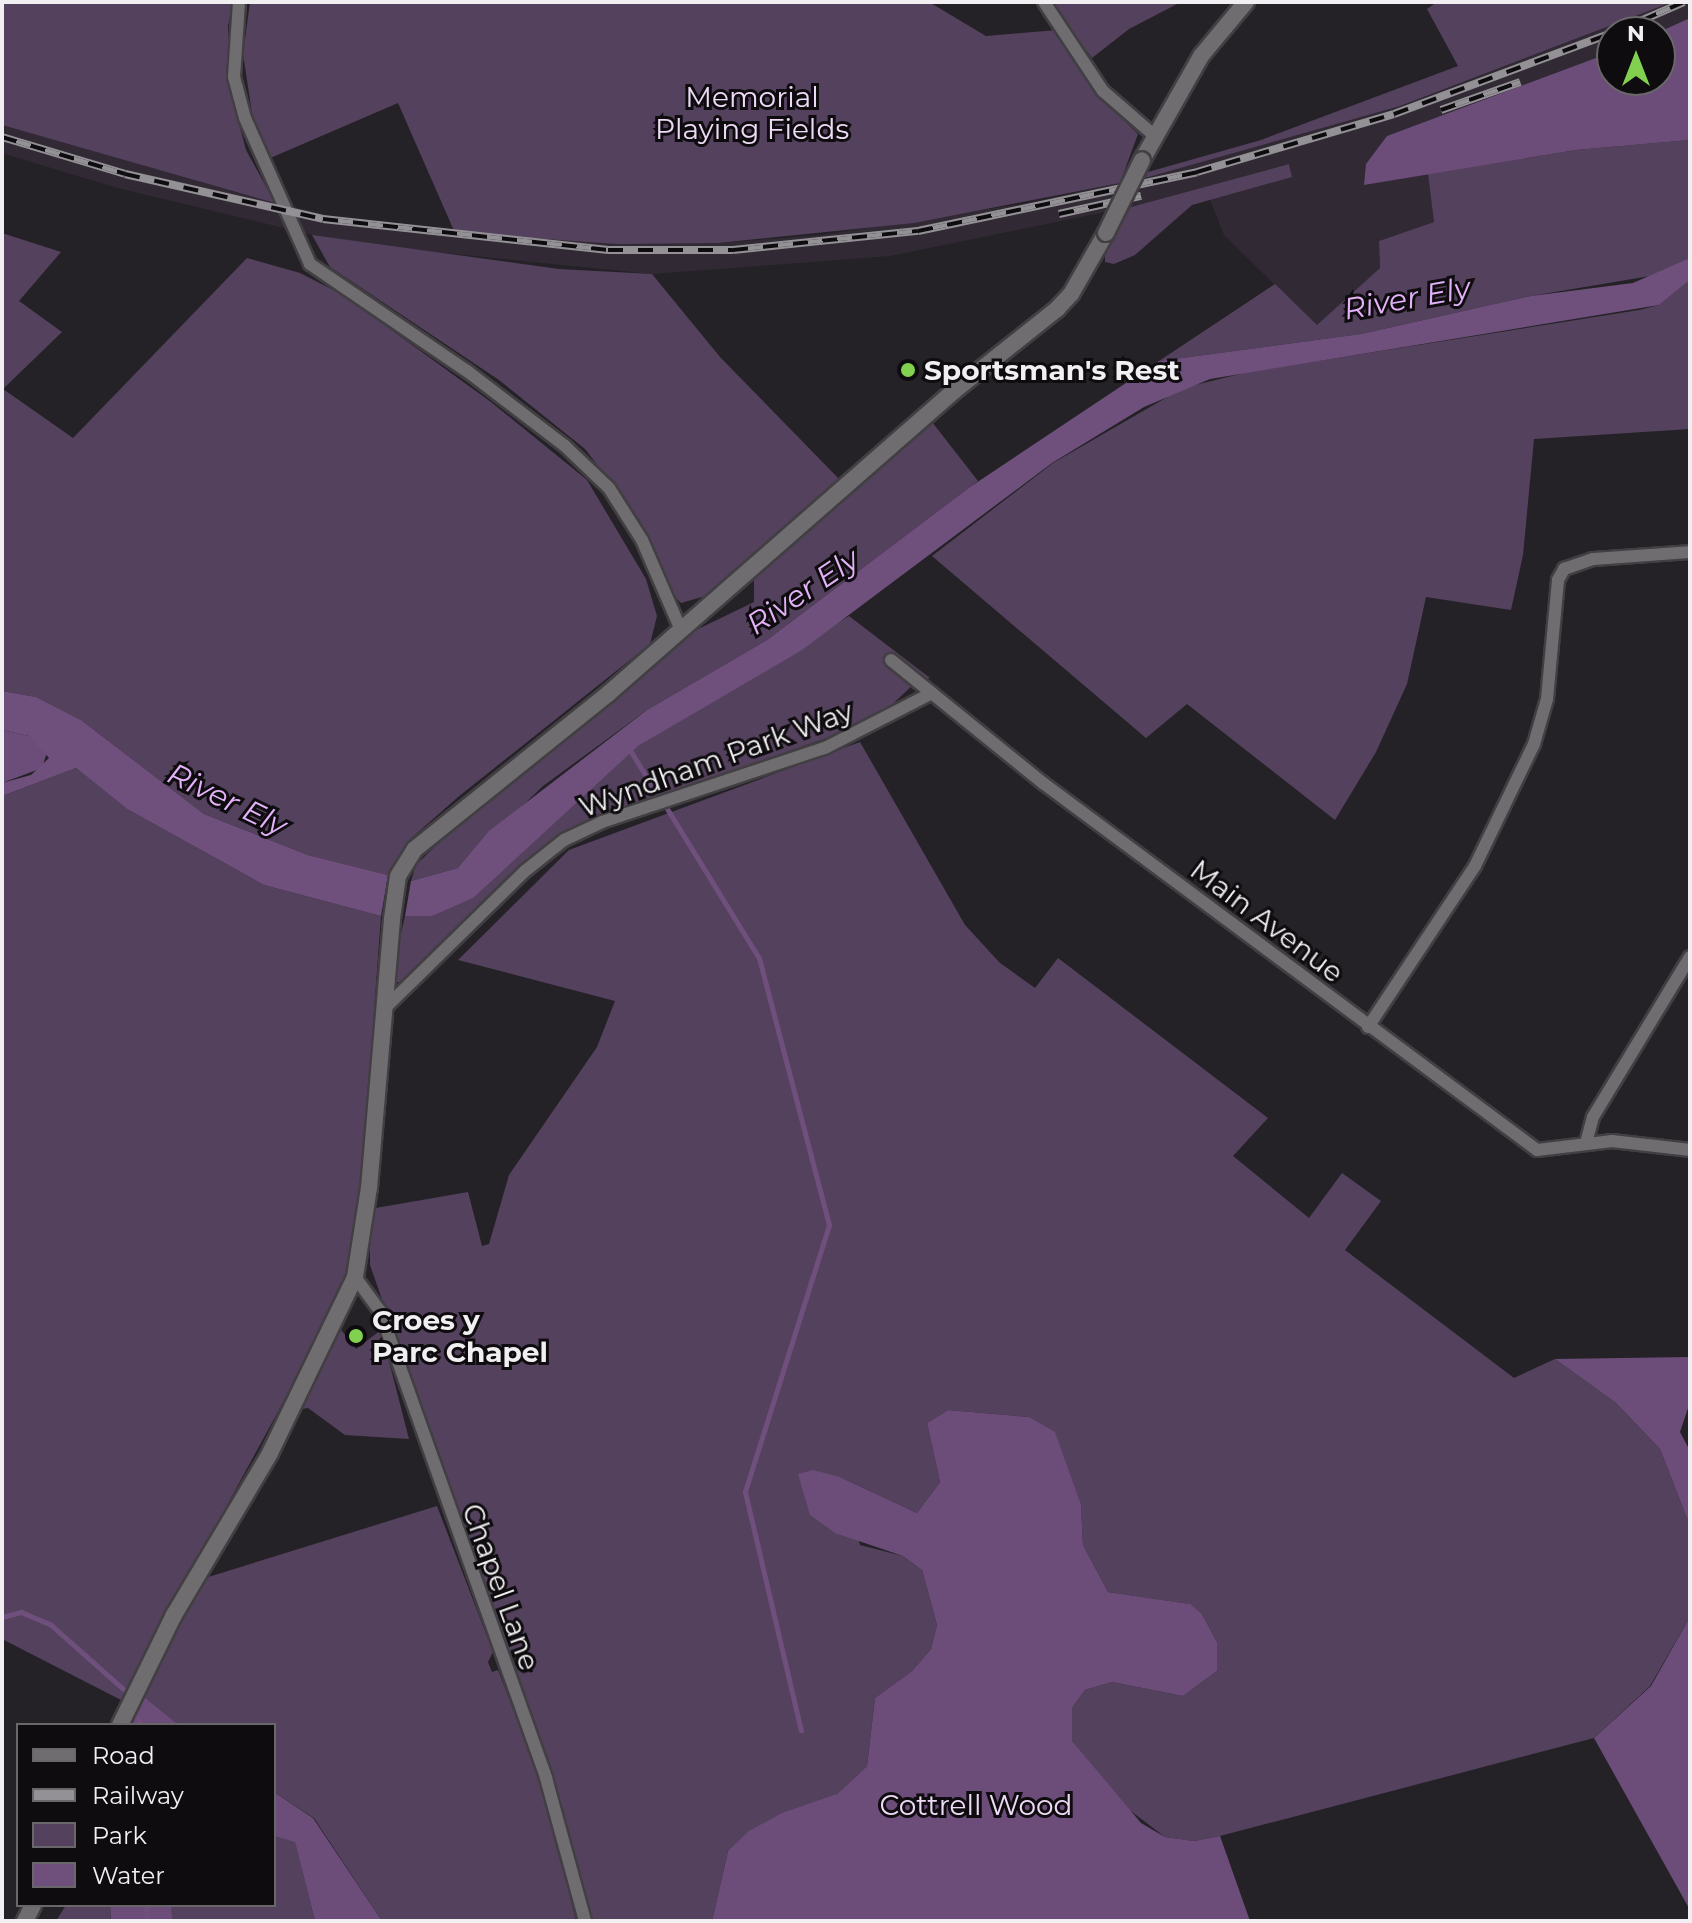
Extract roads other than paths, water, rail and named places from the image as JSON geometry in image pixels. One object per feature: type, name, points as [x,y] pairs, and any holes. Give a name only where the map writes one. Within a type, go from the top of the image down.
[{"type":"street","points":[[239,2],[234,77],[245,118],[310,264],[467,371],[565,446],[609,488],[642,540],[681,630]]},
{"type":"street","points":[[1044,2],[1103,91],[1155,136]]},
{"type":"street","points":[[121,1723],[174,1615],[270,1453],[355,1277],[369,1188],[383,1010],[398,876],[415,849],[681,630],[954,391],[1057,309],[1071,294],[1106,233],[1142,160],[1201,56],[1237,5]]},
{"type":"street","points":[[1368,1027],[1475,866],[1534,744],[1547,699],[1558,580],[1564,569],[1593,559],[1690,552]]},
{"type":"street","name":"Main Avenue","points":[[891,660],[1368,1027],[1537,1150],[1586,1143],[1690,1150]]},
{"type":"street","name":"Wyndham Park Way","points":[[383,1010],[525,871],[564,840],[602,822],[825,748],[932,693]]},
{"type":"street","points":[[1586,1143],[1593,1117],[1690,957]]},
{"type":"street","name":"Chapel Lane","points":[[355,1277],[380,1311],[546,1778],[585,1921]]},
{"type":"water","points":[[1690,258],[1690,280],[1659,305],[1210,379],[1144,407],[1052,463],[802,650],[638,746],[473,898],[432,916],[405,916],[411,881],[458,868],[489,831],[647,710],[767,640],[970,487],[1159,361],[1361,334],[1531,296],[1633,283]]},
{"type":"water","points":[[2,691],[36,697],[81,720],[204,814],[308,855],[388,875],[381,916],[264,885],[127,809],[76,768],[2,796],[2,783],[31,775],[49,758],[29,736],[2,730]]},
{"type":"waterway","points":[[628,747],[657,794]]},
{"type":"waterway","points":[[666,807],[759,958],[829,1225],[745,1492],[801,1731]]},
{"type":"waterway","points":[[2,1617],[21,1612],[51,1625],[123,1689]]},
{"type":"waterway","points":[[138,1719],[140,1723]]},
{"type":"waterway","points":[[146,1907],[147,1921]]},
{"type":"railway","points":[[1652,16],[1684,2]]},
{"type":"railway","points":[[2,137],[125,174],[323,219],[608,250],[733,250],[918,231],[1197,172],[1394,114],[1596,39]]},
{"type":"railway","points":[[1441,110],[1520,82]]},
{"type":"railway","points":[[1059,214],[1141,196]]},
{"type":"place","name":"Sportsman's Rest","points":[[908,370]]},
{"type":"place","name":"Croes y Parc Chapel","points":[[356,1336]]},
{"type":"park label","name":"Memorial Playing Fields","points":[[752,113]]},
{"type":"park label","name":"Cottrell Wood","points":[[976,1805]]},
{"type":"water label","name":"River Ely","points":[[1407,299]]},
{"type":"water label","name":"River Ely","points":[[803,592]]},
{"type":"water label","name":"River Ely","points":[[227,800]]}]
